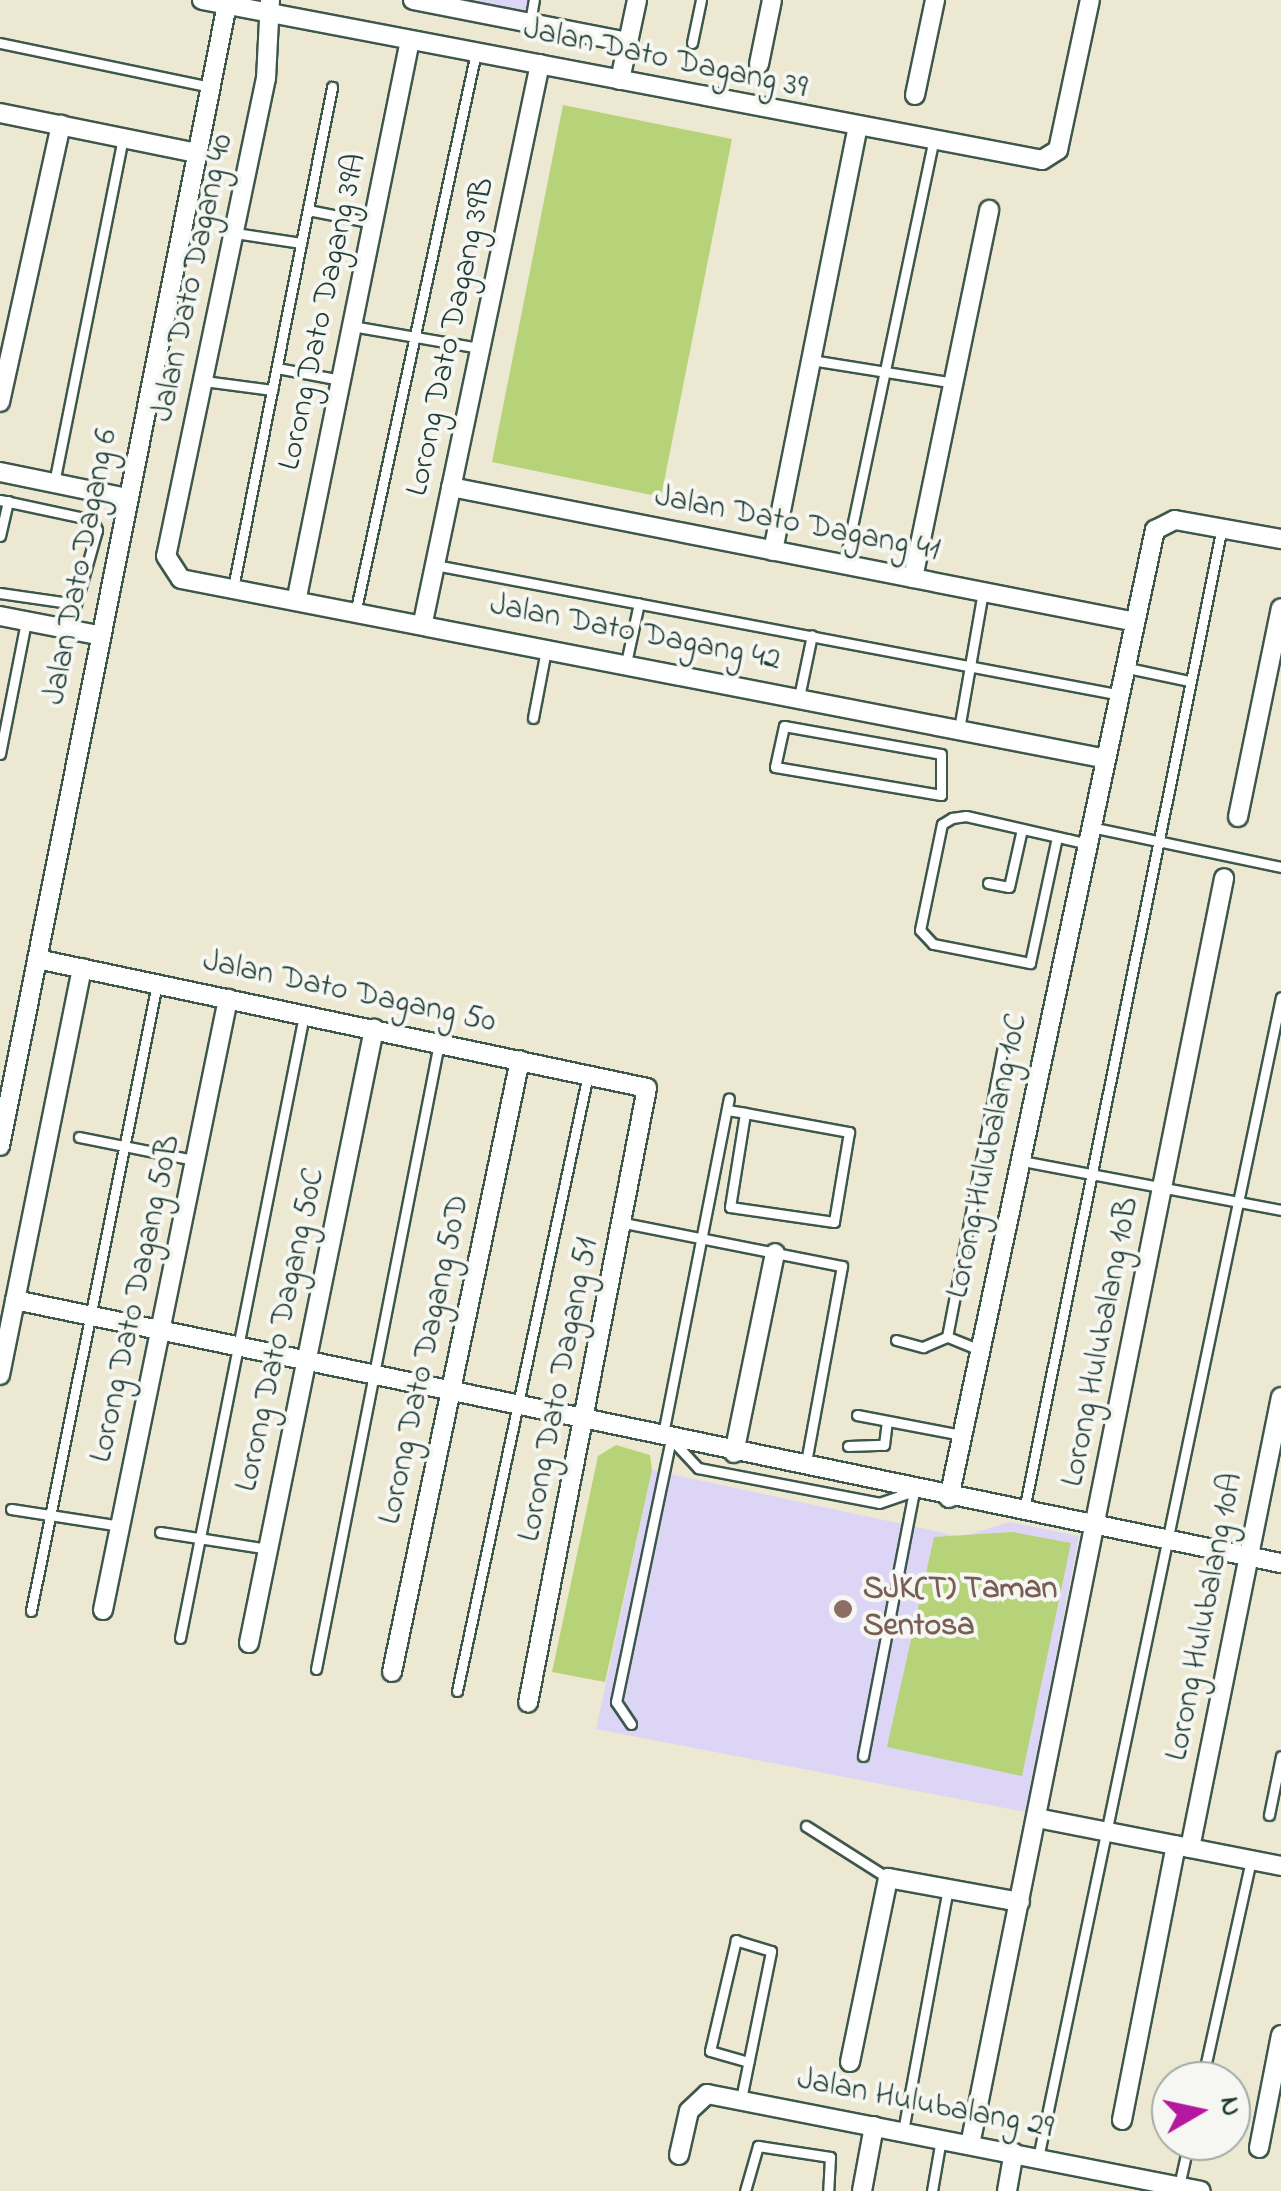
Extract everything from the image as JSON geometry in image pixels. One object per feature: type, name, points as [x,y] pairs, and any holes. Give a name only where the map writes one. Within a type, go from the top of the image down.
[{"type":"street","name":"Jalan Dato Dagang 39","points":[[202,0],[269,6],[410,40],[933,144],[1052,156],[1090,0]]},
{"type":"street","points":[[412,0],[628,42]]},
{"type":"street","points":[[620,80],[637,0]]},
{"type":"street","points":[[758,64],[772,0]]},
{"type":"street","points":[[915,95],[935,0]]},
{"type":"street","name":"Jalan Dato Dagang 6","points":[[0,1146],[98,635],[228,2]]},
{"type":"street","name":"Jalan Dato Dagang 40","points":[[166,556],[268,66],[269,6]]},
{"type":"street","name":"Lorong Dato Dagang 39A","points":[[296,597],[410,40]]},
{"type":"street","name":"Lorong Dato Dagang 39B","points":[[423,622],[540,64]]},
{"type":"street","points":[[0,113],[197,153]]},
{"type":"street","points":[[0,402],[61,126]]},
{"type":"street","points":[[772,550],[857,130]]},
{"type":"street","points":[[914,578],[989,210]]},
{"type":"street","points":[[0,472],[126,498]]},
{"type":"street","name":"Jalan Dato Dagang 41","points":[[451,487],[1131,621]]},
{"type":"street","name":"Lorong Hulubalang 10C","points":[[949,1498],[1121,667],[1155,530],[1166,522],[1222,527]]},
{"type":"street","points":[[1222,527],[1281,540]]},
{"type":"street","name":"Jalan Dato Dagang 42","points":[[166,556],[181,579],[296,597],[1102,758]]},
{"type":"street","points":[[1238,817],[1281,608]]},
{"type":"street","points":[[0,616],[98,635]]},
{"type":"street","name":"Lorong Hulubalang 10B","points":[[970,2144],[1224,878]]},
{"type":"street","name":"Jalan Dato Dagang 50","points":[[38,958],[647,1088]]},
{"type":"street","points":[[0,1375],[82,968]]},
{"type":"street","name":"Lorong Dato Dagang 50B","points":[[103,1610],[228,999]]},
{"type":"street","name":"Lorong Dato Dagang 50C","points":[[248,1643],[374,1029]]},
{"type":"street","name":"Lorong Dato Dagang 50D","points":[[392,1672],[520,1060]]},
{"type":"street","name":"Lorong Dato Dagang 51","points":[[528,1703],[624,1223],[647,1088]]},
{"type":"street","points":[[734,1453],[775,1253]]},
{"type":"street","points":[[15,1300],[516,1402],[914,1491],[1281,1563]]},
{"type":"street","name":"Lorong Hulubalang 10A","points":[[1122,2120],[1250,1557],[1281,1397]]},
{"type":"street","points":[[1037,1818],[1281,1866]]},
{"type":"street","points":[[850,2062],[888,1878],[1020,1902]]},
{"type":"street","points":[[1259,2148],[1281,2035]]},
{"type":"street","name":"Jalan Hulubalang 29","points":[[678,2155],[695,2099],[741,2098],[1038,2158],[1157,2187],[1201,2191]]},
{"type":"street","points":[[862,2191],[874,2126]]},
{"type":"street","points":[[1008,2191],[1014,2154]]},
{"type":"lane","points":[[530,23],[534,0]]},
{"type":"lane","points":[[692,44],[701,0]]},
{"type":"lane","points":[[0,43],[210,87]]},
{"type":"lane","points":[[356,609],[476,52]]},
{"type":"lane","points":[[233,588],[332,88]]},
{"type":"lane","points":[[54,483],[124,138]]},
{"type":"lane","points":[[844,564],[933,144]]},
{"type":"lane","points":[[308,210],[373,223]]},
{"type":"lane","points":[[233,232],[301,243]]},
{"type":"lane","points":[[352,326],[480,348]]},
{"type":"lane","points":[[810,360],[954,383]]},
{"type":"lane","points":[[277,368],[341,380]]},
{"type":"lane","points":[[204,381],[272,390]]},
{"type":"lane","points":[[0,536],[4,501],[93,520],[97,530],[76,604],[0,594]]},
{"type":"lane","points":[[1023,1513],[1091,1174],[1164,842],[1189,681],[1222,527]]},
{"type":"lane","points":[[435,566],[1116,694]]},
{"type":"lane","points":[[959,729],[983,592]]},
{"type":"lane","points":[[626,663],[640,603]]},
{"type":"lane","points":[[0,754],[26,621]]},
{"type":"lane","points":[[784,726],[941,754],[941,796],[775,767],[784,726],[812,635]]},
{"type":"lane","points":[[533,718],[546,647]]},
{"type":"lane","points":[[1121,667],[1189,681]]},
{"type":"lane","points":[[1058,836],[1030,963],[933,944],[920,930],[942,824],[966,816],[1058,836],[1087,834],[1164,842],[1281,867]]},
{"type":"lane","points":[[988,883],[1009,887],[1022,828]]},
{"type":"lane","points":[[31,1611],[157,984]]},
{"type":"lane","points":[[1038,2158],[1113,1833],[1281,997]]},
{"type":"lane","points":[[180,1638],[304,1015]]},
{"type":"lane","points":[[316,1668],[439,1043]]},
{"type":"lane","points":[[947,1337],[1003,1046]]},
{"type":"lane","points":[[457,1691],[588,1074]]},
{"type":"lane","points":[[631,1724],[616,1702],[729,1098]]},
{"type":"lane","points":[[727,1110],[745,1113],[850,1132],[834,1222],[730,1207],[745,1113]]},
{"type":"lane","points":[[78,1137],[196,1160]]},
{"type":"lane","points":[[1019,1161],[1281,1210]]},
{"type":"lane","points":[[624,1223],[842,1266],[805,1468]]},
{"type":"lane","points":[[896,1340],[923,1346],[947,1337],[980,1350]]},
{"type":"lane","points":[[857,1415],[962,1435]]},
{"type":"lane","points":[[848,1446],[884,1445],[887,1421]]},
{"type":"lane","points":[[666,1438],[698,1468],[880,1503],[914,1491]]},
{"type":"lane","points":[[863,1756],[914,1491]]},
{"type":"lane","points":[[11,1509],[121,1526]]},
{"type":"lane","points":[[160,1532],[268,1549]]},
{"type":"lane","points":[[1269,1815],[1281,1756]]},
{"type":"lane","points":[[806,1826],[888,1878]]},
{"type":"lane","points":[[1206,2061],[1250,1860]]},
{"type":"lane","points":[[903,2131],[948,1888]]},
{"type":"lane","points":[[741,2098],[771,1951],[736,1940],[710,2051],[748,2062]]},
{"type":"lane","points":[[932,2191],[941,2139]]},
{"type":"lane","points":[[745,2191],[758,2146],[830,2157],[828,2191]]},
{"type":"lane","points":[[1179,2186],[1185,2161]]},
{"type":"shaded area","points":[[447,0],[529,0],[526,16]]},
{"type":"shaded area","name":"SJK(T) Taman Sentosa","points":[[652,1470],[962,1537],[1009,1522],[1079,1536],[1026,1812],[596,1729]]},
{"type":"green space","points":[[563,105],[732,139],[661,497],[492,462]]},
{"type":"green space","points":[[616,1445],[650,1455],[652,1470],[605,1682],[552,1672],[598,1456]]},
{"type":"green space","points":[[1012,1532],[1071,1543],[1022,1776],[887,1747],[934,1537]]},
{"type":"place","name":"SJK(T) Taman Sentosa","points":[[843,1609]]}]
